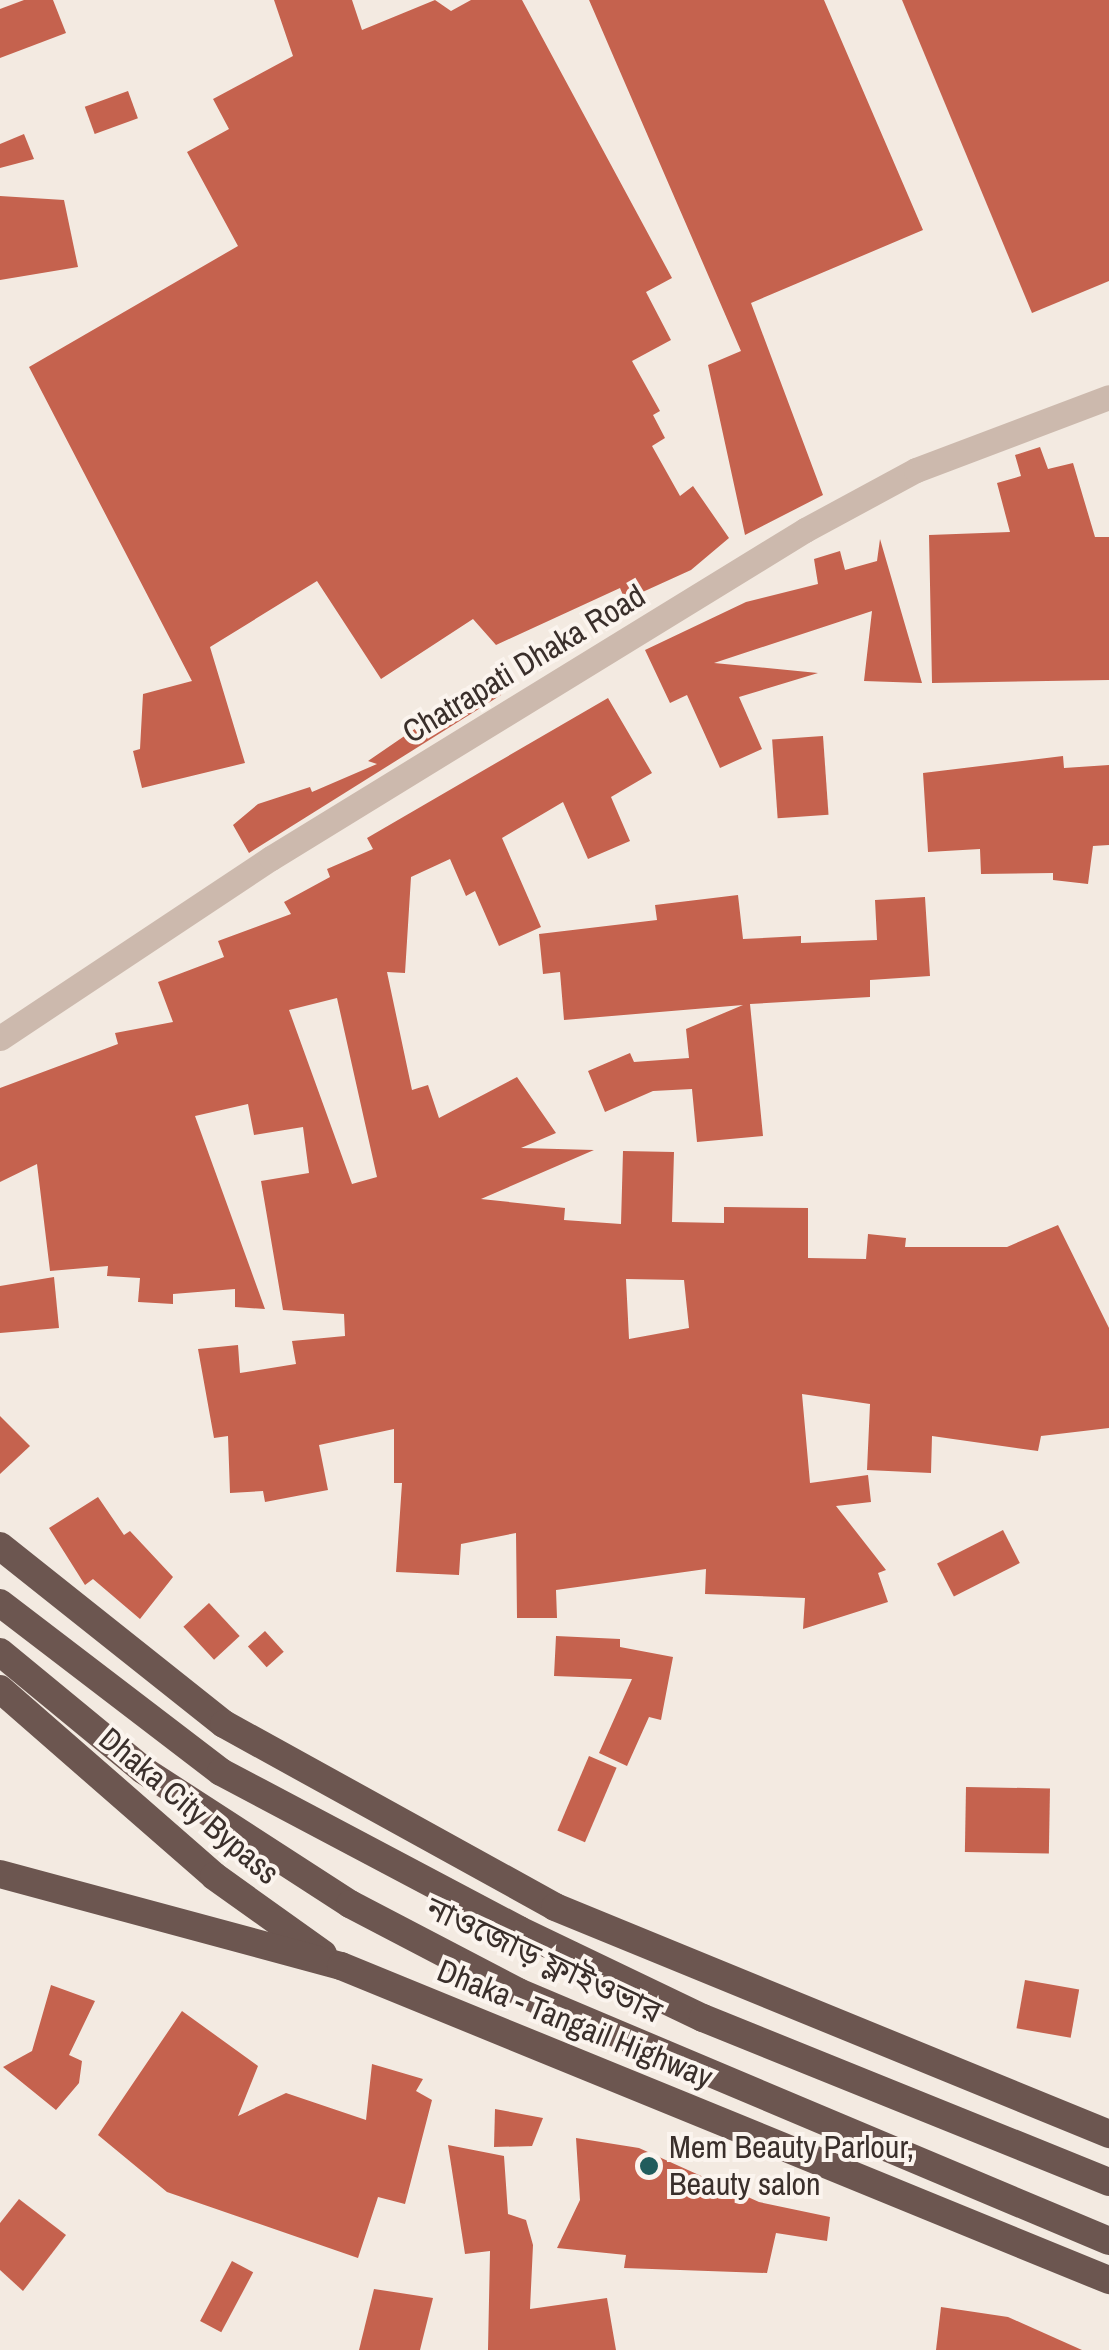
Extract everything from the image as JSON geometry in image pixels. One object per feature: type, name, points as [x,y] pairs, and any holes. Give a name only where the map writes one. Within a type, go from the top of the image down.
[{"type":"highway","points":[[0,1546],[224,1724],[555,1907],[1109,2134]]},
{"type":"highway","name":"নাওজোড় ফ্লাইওভার","points":[[0,1603],[221,1772],[519,1930],[703,2018],[1109,2182]]},
{"type":"highway","name":"নাওজোড় ফ্লাইওভার","points":[[0,1652],[143,1770],[350,1904],[518,1992],[1109,2241]]},
{"type":"highway","name":"Dhaka City Bypass","points":[[0,1690],[201,1866],[340,1966]]},
{"type":"highway","name":"Dhaka - Tangail Highway","points":[[0,1874],[340,1966],[1109,2280]]},
{"type":"street","name":"Chatrapati Dhaka Road","points":[[0,1038],[286,848],[806,530],[916,470],[1109,397]]},
{"type":"building","points":[[24,0],[53,0],[66,33],[0,58],[0,9]]},
{"type":"building","points":[[274,0],[352,0],[362,30],[435,0],[451,11],[471,0],[522,0],[672,278],[646,292],[671,340],[632,361],[660,411],[653,415],[665,438],[652,446],[680,496],[693,486],[729,538],[691,570],[625,600],[620,588],[496,645],[473,619],[381,679],[317,581],[210,647],[245,763],[142,788],[133,751],[140,749],[143,694],[192,681],[29,367],[238,246],[187,152],[229,129],[213,99],[293,56]]},
{"type":"building","points":[[589,0],[824,0],[923,230],[751,303],[823,495],[745,535],[708,365],[741,351]]},
{"type":"building","points":[[902,0],[1109,0],[1109,281],[1032,313]]},
{"type":"building","points":[[128,91],[138,118],[95,134],[85,107]]},
{"type":"building","points":[[24,134],[34,159],[0,168],[0,144]]},
{"type":"building","points":[[0,196],[64,200],[78,267],[0,280]]},
{"type":"building","points":[[1040,447],[1048,469],[1073,463],[1095,537],[1109,537],[1109,680],[932,683],[929,535],[1010,532],[997,483],[1021,476],[1015,455]]},
{"type":"building","points":[[880,539],[922,683],[864,681],[872,611],[714,663],[818,673],[739,697],[762,749],[720,768],[687,695],[670,703],[645,650],[746,602],[818,584],[814,559],[840,551],[845,570],[877,561]]},
{"type":"building","points":[[489,678],[501,695],[249,853],[233,825],[258,804],[310,787],[312,792],[377,764],[368,761]]},
{"type":"building","points":[[608,698],[652,773],[611,797],[630,841],[588,859],[563,802],[502,838],[541,927],[499,946],[475,891],[466,896],[450,859],[411,877],[405,973],[387,972],[412,1090],[428,1085],[439,1118],[517,1077],[556,1133],[521,1148],[594,1150],[481,1199],[565,1208],[564,1220],[621,1224],[623,1151],[674,1152],[672,1222],[724,1223],[724,1207],[808,1208],[808,1258],[866,1259],[868,1234],[906,1238],[905,1247],[1007,1247],[1058,1225],[1109,1328],[1109,1428],[1041,1436],[1038,1451],[932,1436],[931,1473],[867,1470],[870,1404],[802,1394],[810,1483],[868,1475],[871,1502],[836,1506],[886,1570],[878,1573],[888,1602],[803,1629],[805,1598],[705,1594],[706,1569],[556,1590],[557,1618],[517,1618],[516,1533],[461,1544],[459,1575],[396,1572],[402,1483],[394,1483],[394,1429],[319,1445],[328,1490],[265,1502],[263,1491],[230,1493],[228,1436],[214,1438],[198,1349],[238,1345],[240,1373],[296,1364],[292,1341],[345,1336],[344,1314],[283,1310],[261,1181],[309,1173],[303,1127],[254,1135],[248,1104],[195,1116],[265,1309],[235,1307],[235,1289],[173,1294],[173,1304],[138,1302],[140,1278],[107,1276],[108,1266],[50,1271],[37,1164],[0,1182],[0,1088],[118,1044],[115,1033],[173,1022],[158,982],[224,957],[218,941],[291,914],[284,902],[330,877],[327,869],[373,849],[367,838]],"holes":[[[337,998],[377,1177],[352,1184],[289,1010]],[[626,1279],[684,1280],[689,1328],[629,1339]]]},
{"type":"building","points":[[823,736],[829,815],[778,818],[772,740]]},
{"type":"building","points":[[1063,756],[1064,768],[1109,765],[1109,845],[1093,846],[1088,884],[1053,880],[1053,873],[981,874],[980,849],[928,852],[923,773]]},
{"type":"building","points":[[738,895],[743,939],[801,936],[801,943],[877,940],[875,900],[925,897],[930,976],[870,980],[870,997],[750,1004],[763,1136],[697,1142],[692,1089],[653,1091],[605,1112],[588,1071],[630,1053],[634,1062],[689,1058],[686,1029],[743,1005],[564,1020],[560,972],[543,974],[539,934],[657,920],[655,905]]},
{"type":"building","points":[[54,1277],[59,1328],[0,1333],[0,1286]]},
{"type":"building","points":[[0,1416],[30,1446],[0,1474]]},
{"type":"building","points":[[98,1497],[124,1535],[130,1531],[173,1577],[140,1619],[93,1579],[85,1585],[49,1528]]},
{"type":"building","points":[[1003,1530],[1020,1563],[954,1597],[937,1564]]},
{"type":"building","points":[[209,1603],[240,1636],[214,1660],[183,1627]]},
{"type":"building","points":[[265,1631],[284,1652],[267,1667],[248,1646]]},
{"type":"building","points":[[556,1636],[620,1639],[620,1647],[673,1657],[661,1720],[649,1717],[627,1766],[599,1753],[632,1679],[554,1676]]},
{"type":"building","points":[[589,1756],[617,1768],[585,1842],[557,1831]]},
{"type":"building","points":[[966,1787],[1050,1788],[1049,1853],[965,1852]]},
{"type":"building","points":[[1025,1980],[1079,1990],[1071,2038],[1016,2028]]},
{"type":"building","points":[[51,1985],[95,2001],[69,2055],[82,2061],[79,2083],[56,2110],[3,2067],[32,2051]]},
{"type":"building","points":[[182,2011],[258,2066],[238,2116],[286,2093],[366,2120],[372,2064],[423,2079],[416,2091],[432,2100],[405,2204],[378,2197],[358,2258],[167,2192],[98,2135]]},
{"type":"building","points":[[495,2109],[543,2118],[532,2146],[494,2147]]},
{"type":"building","points":[[576,2138],[639,2148],[759,2202],[830,2217],[827,2241],[776,2233],[767,2273],[624,2268],[626,2255],[557,2248],[580,2200]]},
{"type":"building","points":[[448,2145],[504,2156],[508,2214],[526,2220],[533,2245],[530,2309],[607,2298],[616,2350],[488,2350],[490,2251],[465,2254]]},
{"type":"building","points":[[19,2199],[66,2235],[23,2291],[0,2270],[0,2223]]},
{"type":"building","points":[[232,2261],[253,2272],[221,2332],[200,2321]]},
{"type":"building","points":[[374,2289],[433,2298],[420,2350],[359,2350]]},
{"type":"building","points":[[941,2307],[1008,2317],[1082,2350],[936,2350]]},
{"type":"place","name":"Mem Beauty Parlour, Beauty salon","points":[[649,2166]]}]
